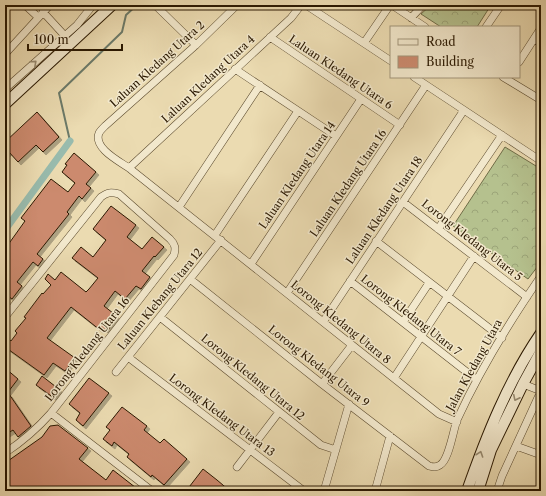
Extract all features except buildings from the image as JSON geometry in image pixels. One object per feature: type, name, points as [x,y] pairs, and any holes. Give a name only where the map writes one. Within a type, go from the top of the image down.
[{"type":"main road","points":[[5,104],[112,5]]},
{"type":"main road","points":[[467,491],[487,437],[531,348],[541,333]]},
{"type":"main road","points":[[478,491],[491,450],[541,351]]},
{"type":"street","points":[[25,5],[41,15],[65,36]]},
{"type":"street","points":[[5,54],[50,5]]},
{"type":"street","points":[[5,89],[65,36],[93,5]]},
{"type":"street","name":"Laluan Kledang Utara 2","points":[[98,141],[99,133],[105,126],[196,45],[237,5]]},
{"type":"street","name":"Laluan Kledang Utara 4","points":[[129,168],[291,18],[301,5]]},
{"type":"street","points":[[306,5],[390,60]]},
{"type":"street","points":[[364,43],[391,5],[424,26]]},
{"type":"street","points":[[412,18],[423,5]]},
{"type":"street","points":[[487,26],[502,5]]},
{"type":"street","points":[[156,6],[196,45]]},
{"type":"street","points":[[520,60],[541,28]]},
{"type":"street","name":"Laluan Kledang Utara 6","points":[[270,37],[400,125]]},
{"type":"street","points":[[534,39],[541,43]]},
{"type":"street","points":[[235,69],[336,136]]},
{"type":"street","points":[[416,78],[541,160]]},
{"type":"street","points":[[507,78],[541,100]]},
{"type":"street","points":[[179,207],[260,85]]},
{"type":"street","name":"Laluan Kledang Utara 16","points":[[287,293],[426,85]]},
{"type":"street","name":"Laluan Kledang Utara 14","points":[[251,264],[361,99]]},
{"type":"street","name":"Laluan Kledang Utara 18","points":[[323,322],[464,110]]},
{"type":"street","name":"Laluan Klebang Utara 12","points":[[116,372],[190,279],[218,238],[298,111]]},
{"type":"street","points":[[438,229],[502,135]]},
{"type":"street","name":"Lorong Kledang Utara 8","points":[[98,141],[101,148],[179,207],[439,414],[456,422]]},
{"type":"street","name":"Lorong Kledang Utara 16","points":[[5,317],[101,197],[106,193],[112,192],[119,194],[170,238],[174,244],[176,249],[174,255],[51,413],[25,440],[5,453]]},
{"type":"street","name":"Lorong Kledang Utara 5","points":[[403,202],[527,297]]},
{"type":"street","points":[[376,241],[502,338]]},
{"type":"street","points":[[394,378],[474,256]]},
{"type":"street","name":"Jalan Kledang Utara","points":[[436,467],[442,465],[446,457],[456,422],[477,380],[541,276]]},
{"type":"street","name":"Lorong Kledang Utara 9","points":[[190,279],[322,384],[429,466],[436,467]]},
{"type":"street","name":"Lorong Kledang Utara 7","points":[[350,281],[477,380]]},
{"type":"street","points":[[403,322],[430,283]]},
{"type":"street","name":"Lorong Kledang Utara 12","points":[[160,316],[321,445],[336,450]]},
{"type":"street","points":[[322,384],[352,345]]},
{"type":"street","name":"Lorong Kledang Utara 13","points":[[128,357],[304,491]]},
{"type":"street","points":[[497,491],[502,476],[541,391],[523,384]]},
{"type":"street","points":[[324,491],[349,404]]},
{"type":"street","points":[[237,467],[280,412]]},
{"type":"street","points":[[51,413],[152,491]]},
{"type":"street","points":[[376,491],[390,436]]},
{"type":"street","points":[[516,446],[541,455]]},
{"type":"green space","points":[[431,5],[491,5],[478,26],[439,26],[421,14]]},
{"type":"green space","points":[[505,147],[536,166],[541,171],[541,262],[528,279],[453,226]]},
{"type":"waterway","points":[[70,141],[59,93],[122,32],[126,15],[137,5]]},
{"type":"waterway","points":[[5,230],[70,141]]}]
